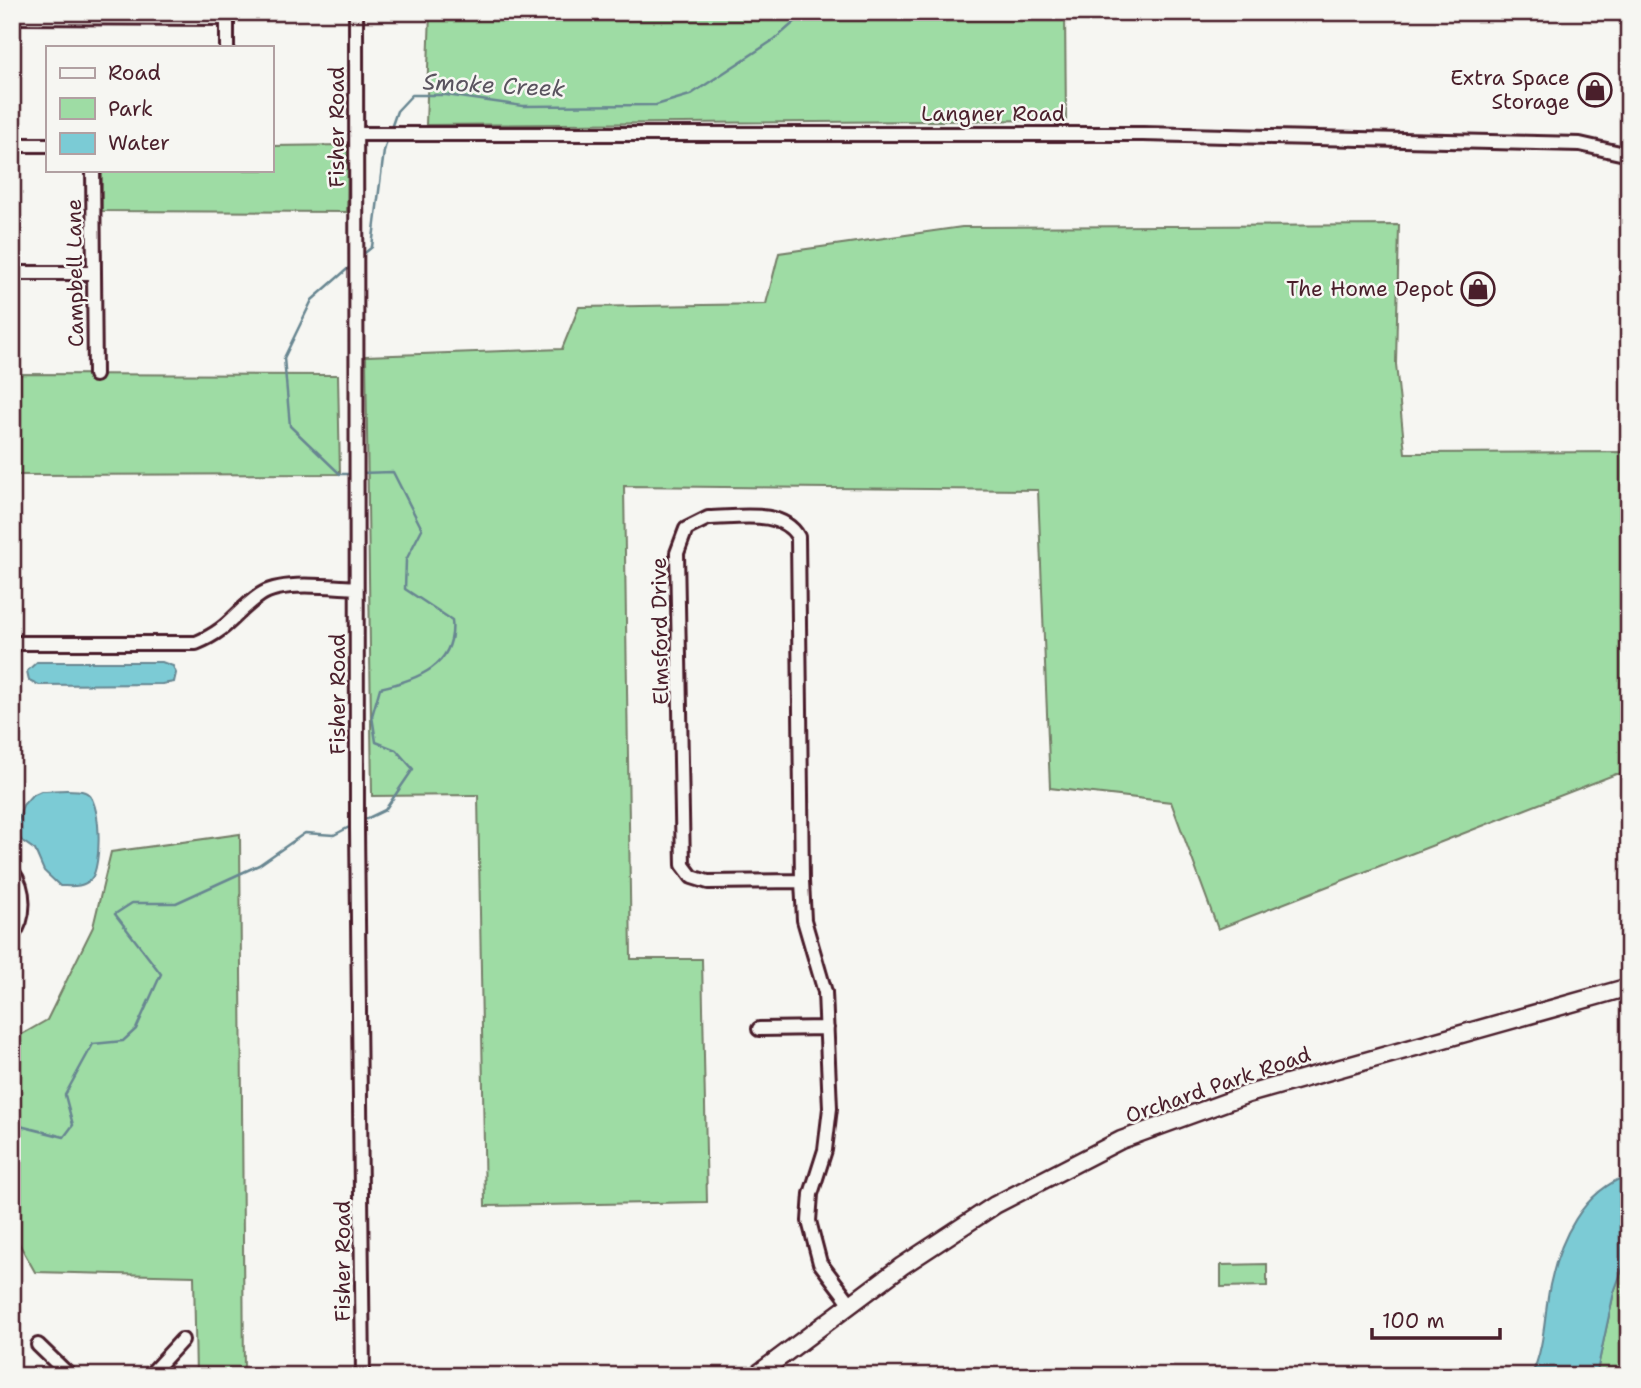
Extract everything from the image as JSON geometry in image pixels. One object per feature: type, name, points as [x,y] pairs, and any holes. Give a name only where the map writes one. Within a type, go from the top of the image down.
[{"type":"main road","name":"Orchard Park Road","points":[[755,1376],[902,1266],[1018,1191],[1152,1127],[1240,1096],[1629,987]]},
{"type":"street","name":"Fisher Road","points":[[356,12],[357,822],[363,1376]]},
{"type":"street","points":[[12,17],[227,15],[227,46]]},
{"type":"street","name":"Langner Road","points":[[356,134],[1143,134],[1580,144],[1629,155]]},
{"type":"street","points":[[12,145],[46,145]]},
{"type":"street","name":"Campbell Lane","points":[[93,172],[95,375]]},
{"type":"street","points":[[12,273],[94,273]]},
{"type":"street","name":"Elmsford Drive","points":[[802,881],[708,882],[692,877],[683,865],[677,553],[681,536],[700,520],[774,518],[788,524],[798,537],[804,920],[823,978],[829,1129],[811,1194],[809,1221],[820,1263],[851,1304]]},
{"type":"street","points":[[12,643],[196,643],[219,633],[261,594],[279,587],[356,588]]},
{"type":"street","points":[[12,871],[24,903],[18,929],[12,936]]},
{"type":"street","points":[[759,1029],[827,1028]]},
{"type":"street","points":[[149,1376],[182,1340]]},
{"type":"street","points":[[38,1345],[70,1376]]},
{"type":"green space","points":[[430,12],[1065,12],[1066,120],[426,125]]},
{"type":"green space","points":[[348,145],[347,212],[102,211],[102,172],[273,172],[273,146]]},
{"type":"green space","points":[[1399,225],[1396,364],[1405,453],[1629,452],[1629,774],[1616,774],[1218,929],[1171,802],[1050,788],[1038,490],[624,486],[631,959],[702,959],[707,1202],[485,1206],[478,795],[372,796],[366,356],[562,349],[579,307],[766,304],[779,253],[962,227]]},
{"type":"green space","points":[[12,374],[338,375],[340,474],[12,475]]},
{"type":"green space","points":[[240,834],[244,1376],[196,1376],[194,1276],[35,1272],[12,1231],[12,1040],[47,1020],[93,927],[111,852]]},
{"type":"green space","points":[[1629,1251],[1629,1376],[1596,1376],[1614,1292]]},
{"type":"green space","points":[[1267,1264],[1267,1286],[1221,1287],[1221,1265]]},
{"type":"water","points":[[37,662],[162,662],[173,666],[176,673],[174,682],[162,684],[39,685],[29,680],[27,671]]},
{"type":"water","points":[[75,790],[85,792],[91,797],[99,833],[97,861],[95,872],[84,884],[60,886],[44,871],[35,850],[21,840],[16,828],[23,805],[32,795],[41,791]]},
{"type":"water","points":[[1629,1175],[1629,1251],[1614,1292],[1596,1376],[1531,1376],[1542,1343],[1554,1268],[1567,1235],[1586,1205],[1598,1193]]},
{"type":"waterway","name":"Smoke Creek","points":[[390,131],[397,111],[412,95],[446,95],[523,106],[656,105],[690,95],[775,39],[806,12]]},
{"type":"waterway","name":"Smoke Creek","points":[[360,257],[372,247],[388,137]]},
{"type":"waterway","name":"Smoke Creek","points":[[353,264],[312,300],[284,358],[290,426],[340,474],[353,474]]},
{"type":"waterway","points":[[360,473],[393,472],[422,529],[406,560],[405,589],[452,620],[452,636],[441,660],[420,675],[380,688],[372,716],[376,742],[396,750],[413,769],[385,810],[362,821]]},
{"type":"waterway","points":[[12,1124],[64,1137],[73,1125],[65,1095],[93,1044],[123,1041],[136,1029],[161,974],[115,914],[132,903],[176,903],[259,865],[305,833],[334,835],[353,825]]},
{"type":"place","name":"Extra Space Storage","points":[[1595,90]]},
{"type":"place","name":"The Home Depot","points":[[1478,289]]}]
